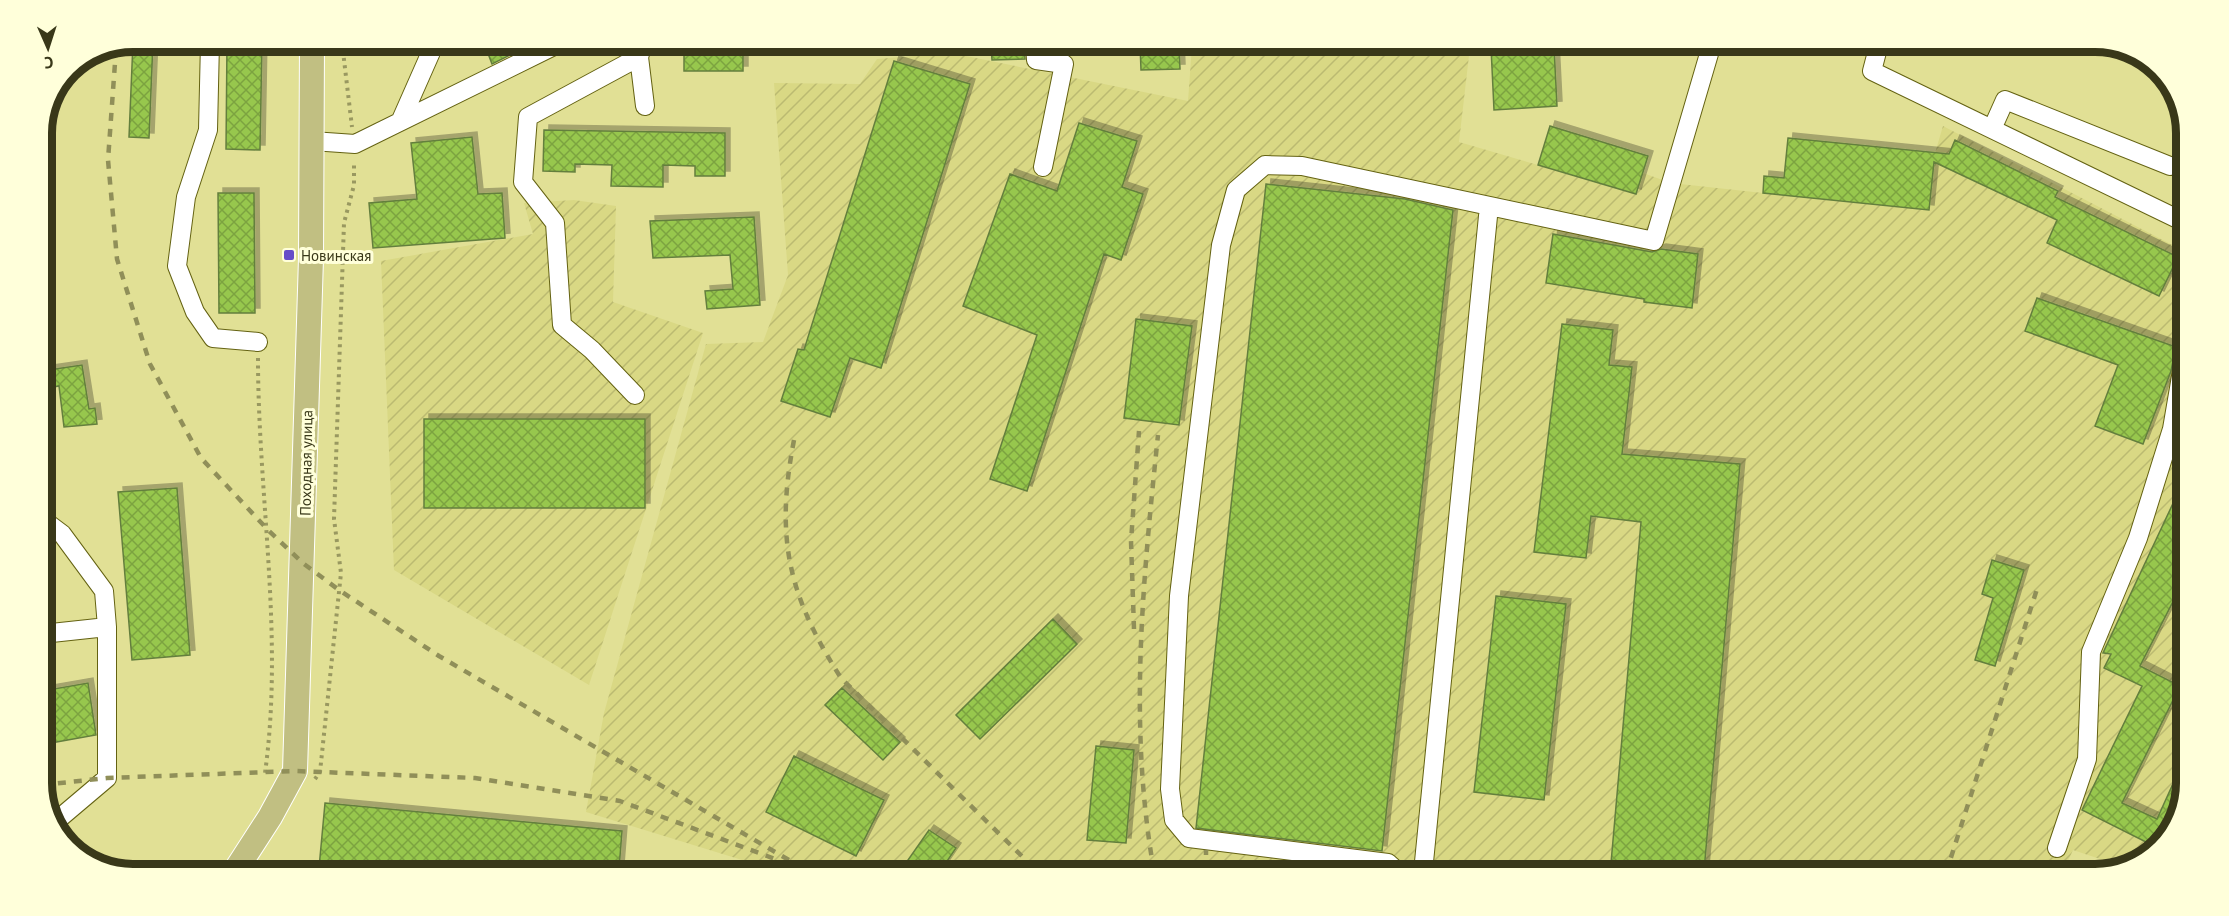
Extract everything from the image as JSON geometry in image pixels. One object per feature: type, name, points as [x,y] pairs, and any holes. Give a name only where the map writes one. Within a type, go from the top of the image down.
[{"type":"main road","name":"Походная улица","points":[[240,863],[270,817],[295,771],[304,564],[312,52]]},
{"type":"lane","points":[[210,52],[208,130],[186,197],[177,266],[195,312],[213,338],[258,342]]},
{"type":"lane","points":[[401,120],[431,52]]},
{"type":"lane","points":[[312,141],[355,144],[543,52]]},
{"type":"lane","points":[[635,395],[592,350],[562,325],[555,222],[524,182],[528,117],[638,52]]},
{"type":"lane","points":[[641,52],[645,106]]},
{"type":"lane","points":[[1035,52],[1036,60],[1064,64],[1043,167]]},
{"type":"lane","points":[[1388,863],[1189,838],[1174,820],[1170,789],[1179,596],[1221,245],[1236,190],[1265,165],[1302,166],[1654,241],[1710,52]]},
{"type":"lane","points":[[1877,52],[1872,71],[2176,218]]},
{"type":"lane","points":[[1992,129],[2005,100],[2170,165]]},
{"type":"lane","points":[[1425,863],[1489,206]]},
{"type":"lane","points":[[2057,848],[2087,759],[2091,652],[2138,538],[2172,429],[2176,406]]},
{"type":"lane","points":[[53,527],[62,534],[104,591],[107,627],[107,778],[61,817]]},
{"type":"lane","points":[[53,633],[107,627]]},
{"type":"path","points":[[314,781],[320,772],[341,573],[334,519],[344,223],[354,185],[355,144],[343,52]]},
{"type":"path","points":[[258,342],[258,407],[268,531],[271,730],[265,773]]},
{"type":"shaded area","points":[[1192,52],[1469,52],[1459,142],[1538,165],[1550,126],[1648,156],[1643,173],[1671,183],[1929,210],[1935,153],[1943,126],[2176,247],[2176,793],[2166,823],[2160,832],[2140,850],[2110,862],[2073,850],[2067,863],[752,863],[586,812],[604,713],[706,344],[763,342],[788,275],[774,83],[860,84],[877,59],[951,53],[1188,101]]},
{"type":"shaded area","points":[[574,200],[616,206],[613,302],[703,333],[589,685],[394,570],[381,261],[533,234],[524,203]]},
{"type":"building","points":[[133,52],[153,52],[149,138],[129,137]]},
{"type":"building","points":[[227,52],[262,52],[260,150],[226,149]]},
{"type":"building","points":[[487,52],[516,52],[492,64]]},
{"type":"building","points":[[684,52],[743,52],[743,71],[684,71]]},
{"type":"building","points":[[991,52],[1024,52],[1025,59],[992,60]]},
{"type":"building","points":[[1140,52],[1179,52],[1180,69],[1141,70]]},
{"type":"building","points":[[1491,52],[1554,52],[1557,106],[1494,110]]},
{"type":"building","points":[[894,61],[970,84],[881,368],[850,358],[830,417],[781,401],[798,349],[804,350]]},
{"type":"building","points":[[1079,123],[1137,141],[1122,187],[1143,194],[1121,260],[1104,254],[1027,491],[990,479],[1037,335],[963,306],[1010,174],[1057,191]]},
{"type":"building","points":[[1550,126],[1648,156],[1636,194],[1538,165]]},
{"type":"building","points":[[544,130],[725,133],[725,176],[695,176],[695,166],[663,165],[663,187],[611,186],[612,165],[575,164],[575,172],[543,171]]},
{"type":"building","points":[[472,137],[478,194],[502,193],[505,238],[373,248],[369,203],[417,199],[411,143]]},
{"type":"building","points":[[1788,138],[1949,154],[1955,140],[2058,191],[2055,197],[2176,256],[2176,261],[2159,296],[2047,243],[2057,220],[1934,162],[1929,210],[1763,193],[1764,176],[1784,178]]},
{"type":"building","points":[[1266,184],[1405,199],[1453,210],[1382,851],[1196,828]]},
{"type":"building","points":[[218,193],[254,193],[255,313],[219,313]]},
{"type":"building","points":[[754,217],[760,305],[707,309],[705,291],[733,289],[730,255],[653,258],[650,221]]},
{"type":"building","points":[[1553,234],[1652,252],[1661,249],[1698,254],[1692,308],[1644,302],[1644,299],[1546,283]]},
{"type":"building","points":[[2037,298],[2176,347],[2171,371],[2143,444],[2095,426],[2118,365],[2025,331]]},
{"type":"building","points":[[1136,319],[1192,326],[1179,425],[1124,418]]},
{"type":"building","points":[[1562,324],[1613,330],[1609,365],[1632,367],[1622,454],[1740,464],[1705,863],[1611,863],[1641,522],[1591,516],[1586,558],[1534,552]]},
{"type":"building","points":[[82,365],[89,409],[95,408],[97,424],[64,427],[59,386],[52,387],[52,369]]},
{"type":"building","points":[[424,419],[645,419],[645,508],[424,508]]},
{"type":"building","points":[[177,488],[190,655],[132,660],[118,492]]},
{"type":"building","points":[[2176,497],[2176,596],[2140,666],[2176,684],[2176,694],[2122,803],[2157,819],[2176,777],[2176,793],[2166,823],[2149,843],[2082,810],[2142,686],[2104,668],[2111,654],[2103,653]]},
{"type":"building","points":[[1992,560],[2024,570],[1995,666],[1975,660],[1993,598],[1982,594]]},
{"type":"building","points":[[1496,596],[1566,604],[1544,800],[1474,792]]},
{"type":"building","points":[[1053,619],[1077,644],[980,739],[956,715]]},
{"type":"building","points":[[88,683],[96,735],[53,743],[53,689]]},
{"type":"building","points":[[842,688],[900,742],[883,760],[825,705]]},
{"type":"building","points":[[1096,746],[1134,750],[1126,843],[1087,840]]},
{"type":"building","points":[[794,756],[884,800],[856,856],[766,812]]},
{"type":"building","points":[[325,803],[622,831],[619,863],[319,863]]},
{"type":"building","points":[[929,830],[956,848],[946,863],[906,863]]},
{"type":"railway","points":[[116,55],[108,160],[117,259],[150,364],[201,458],[268,530],[304,564],[339,590],[439,656],[794,863]]},
{"type":"railway","points":[[1134,629],[1131,541],[1139,431]]},
{"type":"railway","points":[[1153,863],[1146,817],[1140,708],[1143,598],[1158,435]]},
{"type":"railway","points":[[794,440],[788,475],[786,507],[790,565],[809,620],[823,648],[841,678],[1029,863]]},
{"type":"railway","points":[[1949,863],[2037,589]]},
{"type":"railway","points":[[53,784],[107,778],[295,771],[475,778],[620,801],[775,859]]},
{"type":"railway","points":[[1206,850],[1206,863]]},
{"type":"place","name":"Новинская","points":[[289,255]]}]
